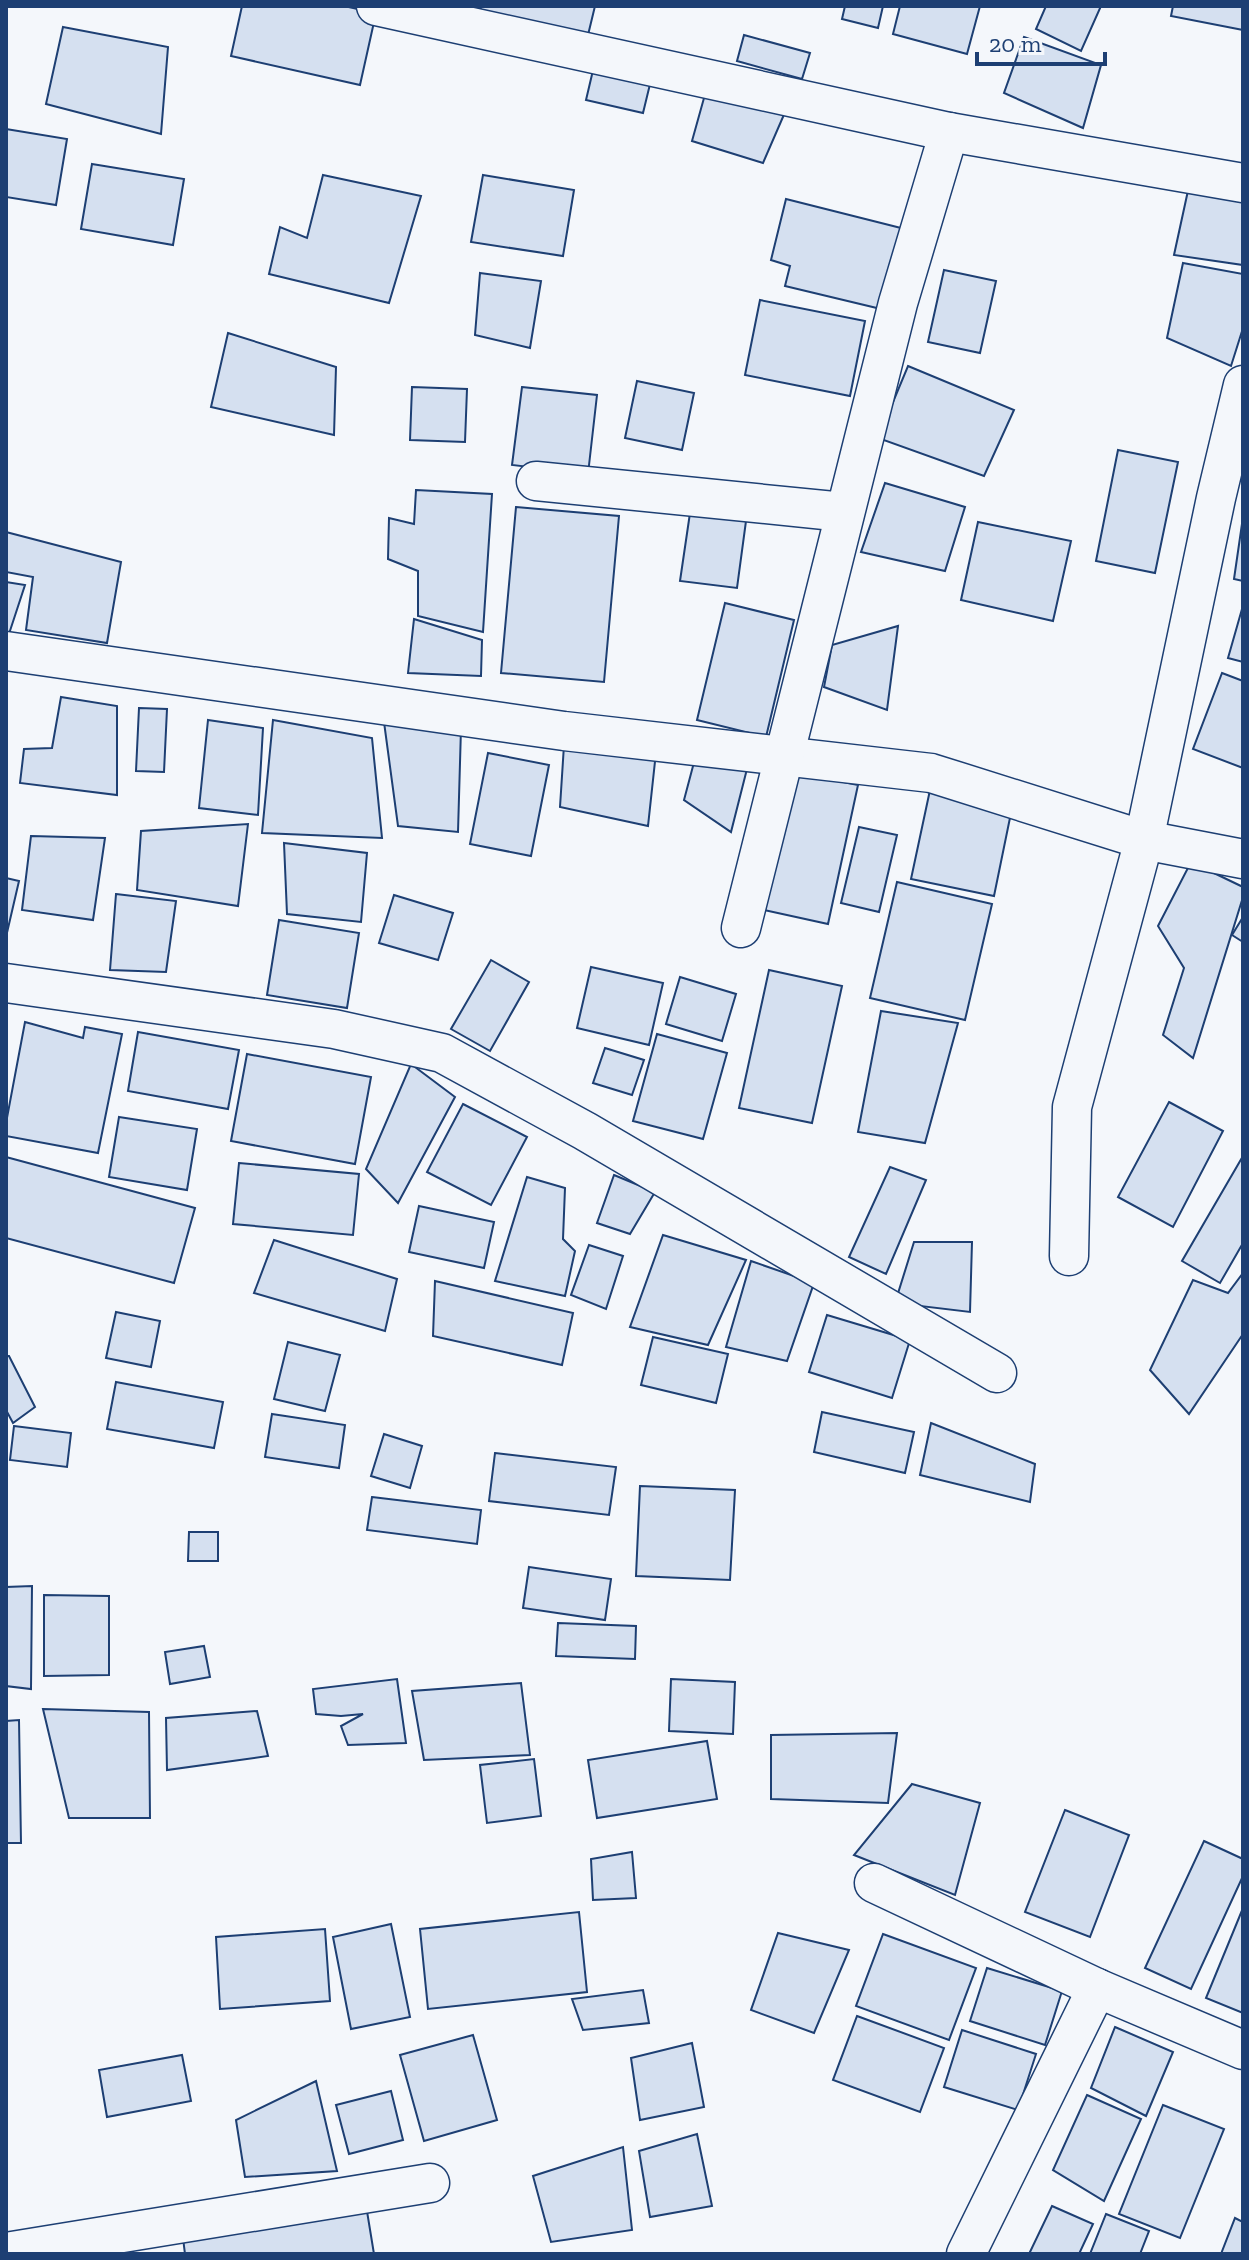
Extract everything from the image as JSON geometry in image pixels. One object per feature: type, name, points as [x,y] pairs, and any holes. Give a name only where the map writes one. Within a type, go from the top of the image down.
[{"type":"street","points":[[376,6],[949,132],[1243,183]]},
{"type":"street","points":[[741,928],[898,303],[949,132]]},
{"type":"street","points":[[1069,1256],[1072,1107],[1144,840],[1243,385]]},
{"type":"street","points":[[536,481],[844,512]]},
{"type":"street","points":[[6,651],[564,731],[931,773],[1144,840],[1243,859]]},
{"type":"street","points":[[6,983],[334,1029],[442,1053],[585,1131],[997,1373]]},
{"type":"street","points":[[874,1883],[1097,1988],[1243,2050]]},
{"type":"street","points":[[966,2254],[1097,1988]]},
{"type":"street","points":[[6,2252],[430,2183]]},
{"type":"building","points":[[242,6],[344,6],[376,13],[360,85],[231,56]]},
{"type":"building","points":[[481,6],[595,6],[588,35],[480,12]]},
{"type":"building","points":[[845,6],[883,6],[878,28],[842,19]]},
{"type":"building","points":[[900,6],[980,6],[967,54],[893,34]]},
{"type":"building","points":[[1046,6],[1101,6],[1081,51],[1036,29]]},
{"type":"building","points":[[1173,6],[1243,6],[1243,30],[1171,16]]},
{"type":"building","points":[[63,27],[168,47],[161,134],[46,104]]},
{"type":"building","points":[[744,35],[810,53],[802,79],[737,61]]},
{"type":"building","points":[[1024,37],[1101,65],[1083,128],[1004,93]]},
{"type":"building","points":[[594,66],[651,80],[643,113],[586,100]]},
{"type":"building","points":[[709,80],[786,110],[763,163],[692,141]]},
{"type":"building","points":[[6,129],[67,139],[56,205],[6,197]]},
{"type":"building","points":[[92,164],[184,179],[173,245],[81,229]]},
{"type":"building","points":[[323,175],[421,196],[389,303],[269,274],[280,227],[307,238]]},
{"type":"building","points":[[483,175],[574,190],[563,256],[471,242]]},
{"type":"building","points":[[1189,186],[1243,194],[1243,265],[1174,255]]},
{"type":"building","points":[[786,199],[901,228],[881,309],[785,286],[790,266],[771,260]]},
{"type":"building","points":[[1183,263],[1243,274],[1243,328],[1231,366],[1167,338]]},
{"type":"building","points":[[944,270],[996,281],[980,353],[928,342]]},
{"type":"building","points":[[480,273],[541,281],[530,348],[475,335]]},
{"type":"building","points":[[760,300],[865,321],[850,396],[745,375]]},
{"type":"building","points":[[228,333],[336,367],[334,435],[211,407]]},
{"type":"building","points":[[908,366],[1014,410],[984,476],[878,438]]},
{"type":"building","points":[[637,381],[694,393],[682,450],[625,438]]},
{"type":"building","points":[[412,387],[467,389],[465,442],[410,440]]},
{"type":"building","points":[[522,387],[597,395],[588,474],[512,465]]},
{"type":"building","points":[[1118,450],[1178,462],[1155,573],[1096,561]]},
{"type":"building","points":[[885,483],[965,507],[945,571],[861,552]]},
{"type":"building","points":[[416,490],[492,494],[483,632],[418,616],[418,571],[388,559],[389,518],[414,524]]},
{"type":"building","points":[[516,507],[619,516],[604,682],[501,673]]},
{"type":"building","points":[[690,513],[746,521],[737,588],[680,581]]},
{"type":"building","points":[[1243,517],[1243,581],[1234,579]]},
{"type":"building","points":[[978,522],[1071,541],[1053,621],[961,600]]},
{"type":"building","points":[[6,532],[121,562],[107,643],[26,630],[33,577],[6,572]]},
{"type":"building","points":[[6,582],[25,585],[6,643]]},
{"type":"building","points":[[725,603],[794,620],[766,737],[697,720]]},
{"type":"building","points":[[1243,609],[1243,662],[1228,658]]},
{"type":"building","points":[[414,619],[482,640],[481,676],[408,673]]},
{"type":"building","points":[[898,626],[887,710],[824,687],[832,645]]},
{"type":"building","points":[[1222,673],[1243,681],[1243,768],[1193,749]]},
{"type":"building","points":[[61,697],[117,706],[117,795],[20,783],[24,749],[52,748]]},
{"type":"building","points":[[139,708],[167,709],[164,772],[136,771]]},
{"type":"building","points":[[208,720],[263,728],[258,815],[199,808]]},
{"type":"building","points":[[273,720],[372,738],[382,838],[262,833]]},
{"type":"building","points":[[384,722],[461,728],[458,832],[398,826]]},
{"type":"building","points":[[657,743],[648,826],[560,807],[564,745]]},
{"type":"building","points":[[697,751],[749,761],[731,832],[684,800]]},
{"type":"building","points":[[488,753],[549,765],[531,856],[470,844]]},
{"type":"building","points":[[794,772],[858,785],[828,924],[764,910]]},
{"type":"building","points":[[930,790],[1012,808],[994,896],[911,879]]},
{"type":"building","points":[[248,824],[238,906],[137,890],[141,831]]},
{"type":"building","points":[[859,827],[897,835],[879,912],[841,903]]},
{"type":"building","points":[[31,836],[105,838],[93,920],[22,910]]},
{"type":"building","points":[[284,843],[367,853],[361,922],[287,914]]},
{"type":"building","points":[[1191,862],[1243,887],[1243,897],[1193,1058],[1163,1035],[1184,968],[1158,926]]},
{"type":"building","points":[[6,878],[19,881],[6,937]]},
{"type":"building","points":[[897,882],[992,904],[965,1020],[870,998]]},
{"type":"building","points":[[116,894],[176,901],[166,972],[110,970]]},
{"type":"building","points":[[394,895],[453,913],[438,960],[379,943]]},
{"type":"building","points":[[1243,917],[1243,942],[1232,935]]},
{"type":"building","points":[[279,920],[359,933],[347,1008],[267,995]]},
{"type":"building","points":[[491,960],[529,982],[490,1051],[451,1029]]},
{"type":"building","points":[[591,967],[663,983],[649,1045],[577,1028]]},
{"type":"building","points":[[769,970],[842,986],[812,1123],[739,1108]]},
{"type":"building","points":[[680,977],[736,994],[722,1041],[666,1024]]},
{"type":"building","points":[[881,1011],[958,1023],[925,1143],[858,1132]]},
{"type":"building","points":[[25,1022],[83,1038],[85,1027],[122,1034],[98,1153],[6,1136]]},
{"type":"building","points":[[138,1032],[239,1050],[228,1109],[128,1091]]},
{"type":"building","points":[[657,1034],[727,1053],[703,1139],[633,1121]]},
{"type":"building","points":[[605,1048],[644,1060],[632,1095],[593,1083]]},
{"type":"building","points":[[247,1054],[371,1077],[355,1164],[231,1141]]},
{"type":"building","points":[[411,1064],[455,1097],[398,1203],[366,1169]]},
{"type":"building","points":[[1169,1102],[1223,1131],[1173,1227],[1118,1197]]},
{"type":"building","points":[[463,1104],[527,1137],[491,1205],[427,1172]]},
{"type":"building","points":[[119,1117],[197,1129],[187,1190],[109,1177]]},
{"type":"building","points":[[1243,1156],[1243,1243],[1220,1283],[1182,1261]]},
{"type":"building","points":[[6,1157],[195,1208],[174,1283],[6,1238]]},
{"type":"building","points":[[239,1163],[359,1174],[353,1235],[233,1224]]},
{"type":"building","points":[[890,1167],[926,1180],[886,1274],[849,1257]]},
{"type":"building","points":[[614,1175],[655,1192],[630,1234],[597,1223]]},
{"type":"building","points":[[527,1177],[565,1188],[563,1239],[575,1251],[565,1296],[495,1281]]},
{"type":"building","points":[[419,1206],[494,1222],[484,1268],[409,1252]]},
{"type":"building","points":[[663,1235],[746,1260],[708,1345],[630,1327]]},
{"type":"building","points":[[274,1240],[397,1279],[385,1331],[254,1293]]},
{"type":"building","points":[[914,1242],[972,1242],[970,1312],[895,1303]]},
{"type":"building","points":[[589,1245],[623,1256],[606,1309],[571,1295]]},
{"type":"building","points":[[751,1261],[814,1283],[787,1361],[726,1347]]},
{"type":"building","points":[[1243,1273],[1243,1334],[1189,1414],[1150,1370],[1193,1280],[1228,1293]]},
{"type":"building","points":[[435,1281],[573,1313],[562,1365],[433,1336]]},
{"type":"building","points":[[116,1312],[160,1321],[151,1367],[106,1358]]},
{"type":"building","points":[[827,1315],[910,1340],[892,1398],[809,1372]]},
{"type":"building","points":[[653,1337],[728,1354],[716,1403],[641,1385]]},
{"type":"building","points":[[288,1342],[340,1355],[325,1411],[274,1399]]},
{"type":"building","points":[[6,1356],[9,1356],[35,1407],[13,1423],[6,1410]]},
{"type":"building","points":[[116,1382],[223,1402],[214,1448],[107,1429]]},
{"type":"building","points":[[822,1412],[914,1432],[905,1473],[814,1452]]},
{"type":"building","points":[[272,1414],[345,1425],[339,1468],[265,1457]]},
{"type":"building","points":[[931,1423],[1035,1464],[1030,1502],[920,1475]]},
{"type":"building","points":[[14,1426],[71,1433],[67,1467],[10,1460]]},
{"type":"building","points":[[384,1434],[422,1446],[410,1488],[371,1476]]},
{"type":"building","points":[[495,1453],[616,1467],[609,1515],[489,1501]]},
{"type":"building","points":[[640,1486],[735,1490],[730,1580],[636,1576]]},
{"type":"building","points":[[372,1497],[481,1510],[477,1544],[367,1530]]},
{"type":"building","points":[[189,1532],[218,1532],[218,1561],[188,1561]]},
{"type":"building","points":[[529,1567],[611,1579],[605,1620],[523,1608]]},
{"type":"building","points":[[32,1586],[31,1689],[6,1686],[6,1587]]},
{"type":"building","points":[[44,1595],[109,1596],[109,1675],[44,1676]]},
{"type":"building","points":[[558,1623],[636,1626],[635,1659],[556,1656]]},
{"type":"building","points":[[204,1646],[210,1677],[170,1684],[165,1652]]},
{"type":"building","points":[[397,1679],[406,1743],[348,1745],[341,1726],[363,1714],[316,1714],[313,1689]]},
{"type":"building","points":[[671,1679],[735,1682],[733,1734],[669,1731]]},
{"type":"building","points":[[521,1683],[530,1755],[424,1760],[412,1691]]},
{"type":"building","points":[[43,1709],[149,1712],[150,1818],[69,1818]]},
{"type":"building","points":[[257,1711],[268,1756],[167,1770],[166,1718]]},
{"type":"building","points":[[19,1720],[21,1843],[6,1843],[6,1721]]},
{"type":"building","points":[[897,1733],[888,1803],[771,1799],[771,1735]]},
{"type":"building","points":[[707,1741],[717,1799],[597,1818],[588,1760]]},
{"type":"building","points":[[534,1759],[541,1816],[487,1823],[480,1765]]},
{"type":"building","points":[[912,1784],[980,1803],[955,1895],[854,1855]]},
{"type":"building","points":[[1065,1810],[1129,1835],[1090,1937],[1025,1912]]},
{"type":"building","points":[[1204,1841],[1243,1859],[1243,1876],[1191,1989],[1145,1968]]},
{"type":"building","points":[[632,1852],[636,1898],[593,1900],[591,1859]]},
{"type":"building","points":[[1243,1908],[1243,2013],[1206,1998]]},
{"type":"building","points":[[579,1912],[587,1992],[428,2009],[420,1929]]},
{"type":"building","points":[[391,1924],[410,2017],[351,2029],[333,1937]]},
{"type":"building","points":[[325,1929],[330,2001],[220,2009],[216,1937]]},
{"type":"building","points":[[778,1933],[849,1950],[814,2033],[751,2010]]},
{"type":"building","points":[[883,1934],[976,1968],[949,2040],[856,2006]]},
{"type":"building","points":[[987,1968],[1062,1991],[1045,2045],[970,2021]]},
{"type":"building","points":[[643,1990],[649,2023],[583,2030],[572,1999]]},
{"type":"building","points":[[857,2016],[944,2048],[920,2112],[833,2080]]},
{"type":"building","points":[[1115,2027],[1173,2052],[1146,2116],[1091,2088]]},
{"type":"building","points":[[962,2030],[1036,2054],[1018,2110],[944,2087]]},
{"type":"building","points":[[473,2035],[497,2120],[424,2141],[400,2055]]},
{"type":"building","points":[[692,2043],[704,2107],[640,2120],[631,2058]]},
{"type":"building","points":[[182,2055],[191,2101],[107,2117],[99,2070]]},
{"type":"building","points":[[316,2081],[337,2171],[245,2177],[236,2120]]},
{"type":"building","points":[[391,2091],[403,2140],[349,2154],[336,2105]]},
{"type":"building","points":[[1087,2095],[1141,2119],[1104,2201],[1053,2170]]},
{"type":"building","points":[[1163,2105],[1224,2129],[1180,2238],[1119,2214]]},
{"type":"building","points":[[697,2134],[712,2206],[650,2217],[639,2151]]},
{"type":"building","points":[[623,2147],[632,2230],[551,2242],[533,2176]]},
{"type":"building","points":[[365,2199],[374,2254],[185,2254],[183,2238]]},
{"type":"building","points":[[1052,2206],[1093,2224],[1079,2254],[1029,2254]]},
{"type":"building","points":[[1106,2214],[1149,2231],[1140,2254],[1090,2254]]},
{"type":"building","points":[[1235,2218],[1243,2222],[1243,2254],[1221,2254]]}]
